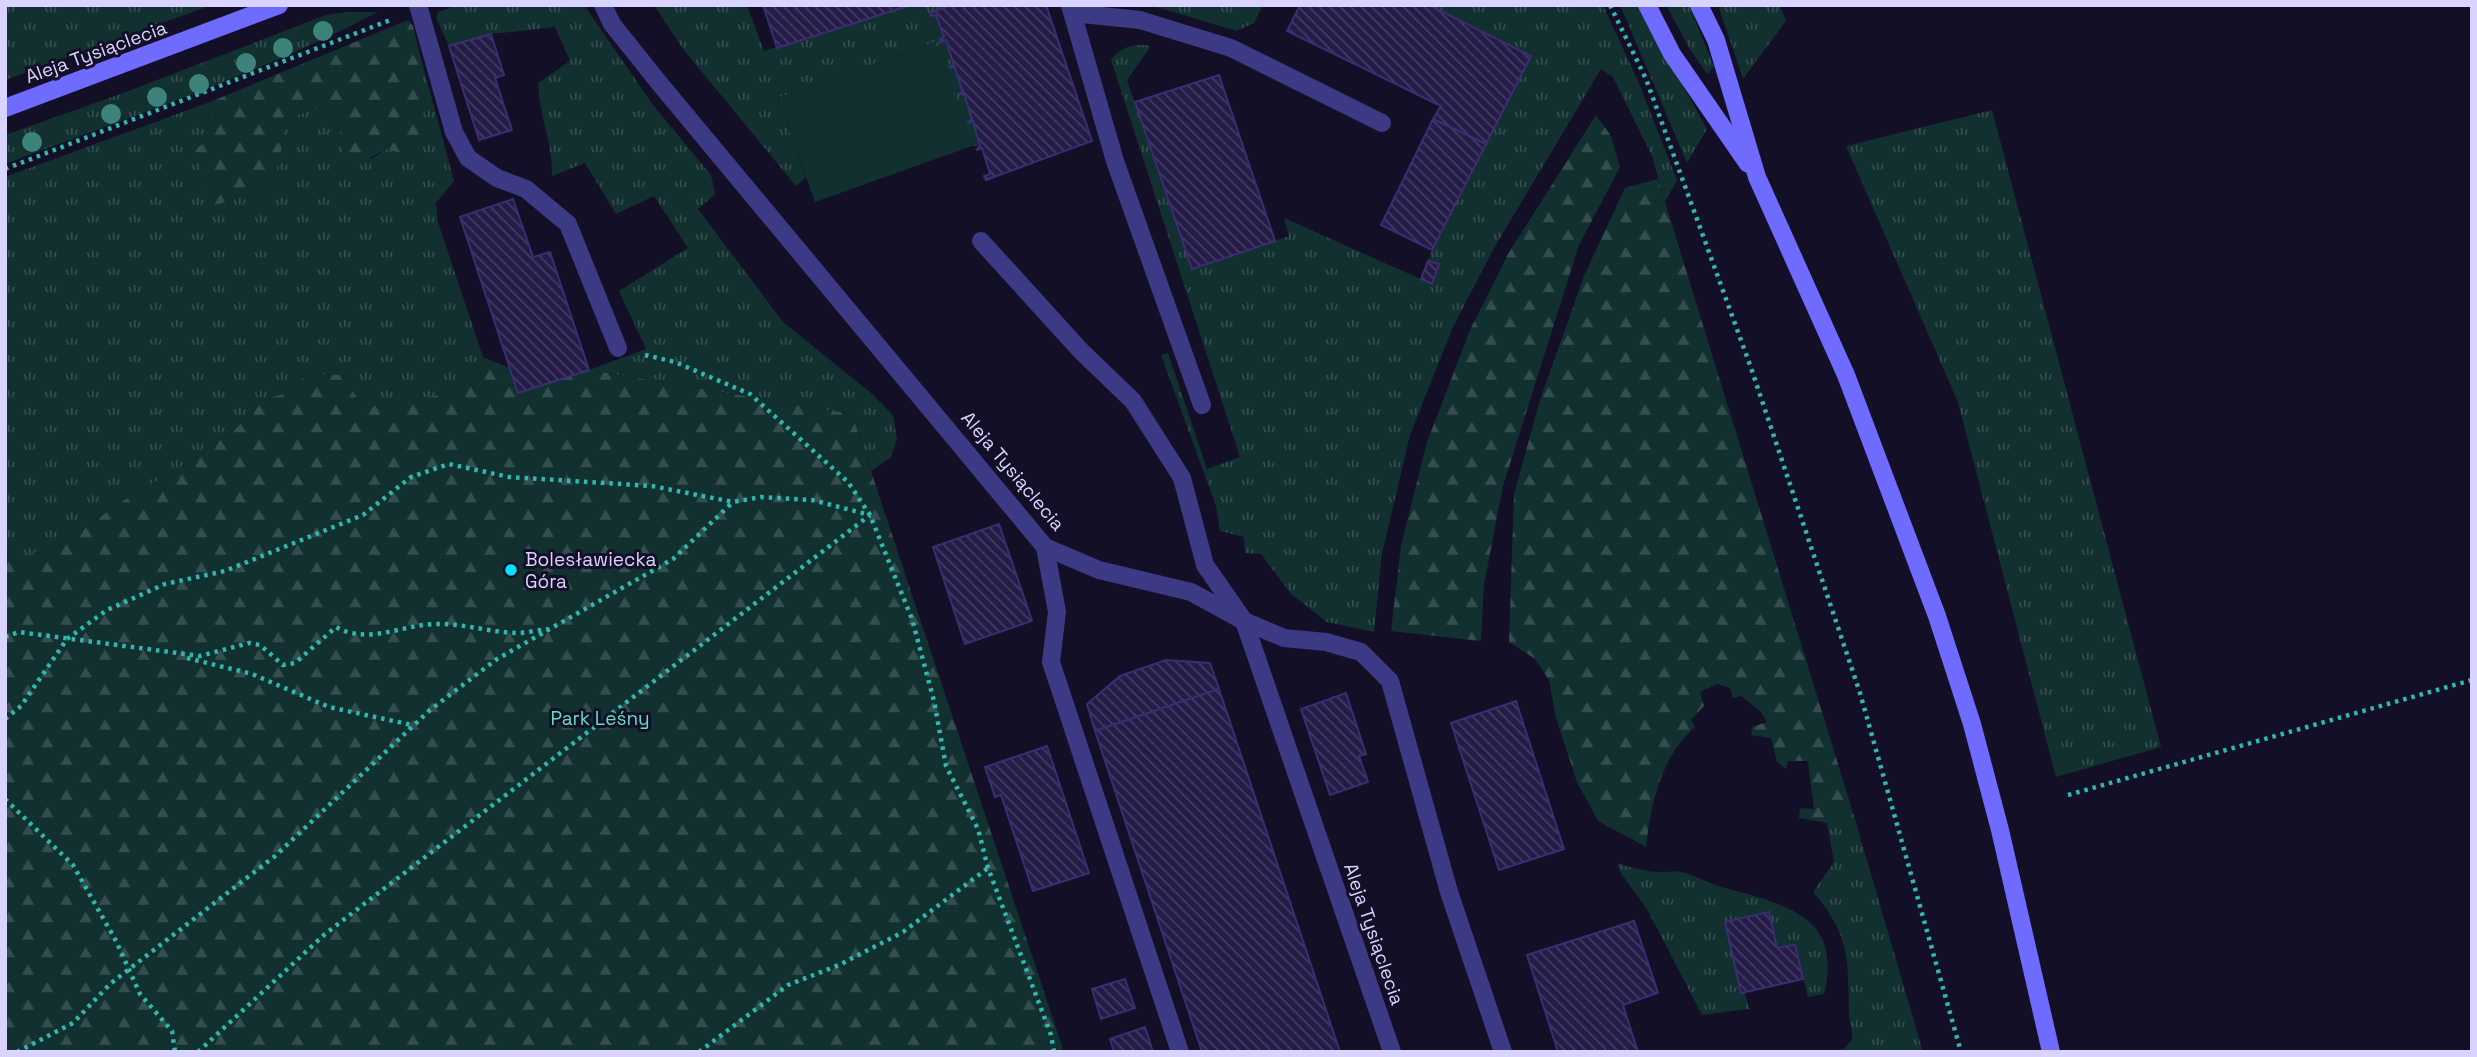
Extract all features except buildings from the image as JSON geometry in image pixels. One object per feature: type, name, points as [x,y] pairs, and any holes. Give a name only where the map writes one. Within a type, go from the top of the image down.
[{"type":"main road","name":"Aleja Tysiąclecia","points":[[5,108],[279,5]]},
{"type":"main road","points":[[1647,5],[1672,54],[1757,177]]},
{"type":"main road","points":[[1699,5],[1716,40],[1757,177],[1846,375],[1941,628],[1972,724],[2000,830],[2051,1052]]},
{"type":"lane","name":"Aleja Tysiąclecia","points":[[603,5],[612,24],[660,84],[1045,547],[1100,570],[1191,592],[1244,621],[1392,1052]]},
{"type":"lane","points":[[1202,405],[1115,161],[1072,9],[1140,20],[1231,48],[1382,123]]},
{"type":"lane","points":[[411,10],[453,132],[468,158],[497,178],[526,189],[568,224],[618,348]]},
{"type":"lane","points":[[981,241],[1080,351],[1133,401],[1182,478],[1205,565],[1244,621],[1284,638],[1326,642],[1361,652],[1390,681],[1449,891],[1503,1052]]},
{"type":"lane","points":[[1045,547],[1057,612],[1051,662],[1180,1052]]},
{"type":"path","points":[[1609,5],[1646,79],[1750,365],[1860,693],[1961,1052]]},
{"type":"path","points":[[5,169],[411,10]]},
{"type":"path","points":[[618,348],[675,362],[750,394],[848,482],[870,515],[912,619],[934,701],[946,766],[978,829],[988,868],[1051,1035],[1054,1052]]},
{"type":"path","points":[[5,719],[21,706],[67,639],[107,610],[165,584],[225,571],[363,515],[411,477],[449,464],[509,477],[652,485],[733,502],[761,497],[812,500],[870,515]]},
{"type":"path","points":[[17,1052],[73,1023],[110,984],[275,856],[413,725],[497,659],[673,559],[733,502]]},
{"type":"path","points":[[198,1052],[324,934],[870,515]]},
{"type":"path","points":[[167,654],[200,656],[249,643],[260,645],[283,665],[295,663],[336,627],[348,634],[368,637],[393,629],[437,624],[519,633],[551,629]]},
{"type":"path","points":[[5,637],[19,632],[167,654],[252,674],[329,707],[413,725]]},
{"type":"path","points":[[2068,795],[2472,680]]},
{"type":"path","points":[[5,799],[72,865],[140,994],[172,1031],[175,1052]]},
{"type":"path","points":[[699,1052],[788,985],[839,965],[903,932],[988,868]]},
{"type":"green space","points":[[5,5],[212,5],[5,80]]},
{"type":"green space","points":[[457,5],[584,5],[653,105],[711,175],[715,194],[698,209],[783,322],[871,393],[893,415],[897,439],[891,457],[871,471],[852,414],[589,370],[646,349],[619,291],[688,248],[654,196],[616,214],[585,163],[552,176],[538,83],[570,61],[555,27],[491,34],[449,46],[436,18],[438,12]]},
{"type":"green space","points":[[654,5],[747,5],[764,51],[911,5],[951,5],[931,13],[932,16],[936,15],[944,37],[940,42],[946,40],[954,66],[949,68],[955,68],[963,93],[958,94],[964,94],[972,119],[967,123],[973,121],[980,146],[972,146],[935,42],[778,98],[806,177],[796,186],[683,49]]},
{"type":"green space","points":[[1150,5],[1263,5],[1254,23],[1237,31]]},
{"type":"green space","points":[[1429,5],[1603,5],[1638,81],[1677,180],[1665,202],[1652,156],[1613,77],[1601,69],[1494,248],[1453,327],[1410,435],[1382,554],[1374,632],[1327,622],[1291,594],[1261,554],[1245,553],[1244,537],[1220,531],[1216,506],[1161,355],[1168,353],[1207,469],[1240,457],[1111,60],[1128,47],[1151,46],[1127,80],[1192,269],[1289,236],[1284,218],[1432,284],[1439,265],[1428,261],[1432,250],[1531,56]]},
{"type":"green space","points":[[1620,5],[1638,5],[1707,129],[1687,163]]},
{"type":"green space","points":[[1666,5],[1689,5],[1714,67],[1707,74],[1691,51]]},
{"type":"green space","points":[[1718,5],[1779,5],[1786,21],[1743,79]]},
{"type":"green space","points":[[378,12],[241,75],[5,164],[5,135],[326,15]]},
{"type":"green space","points":[[408,20],[413,26],[422,62],[424,130],[405,154],[386,149],[356,166],[343,155],[338,116],[324,106],[284,119],[280,161],[265,190],[215,205],[193,150],[206,142],[210,102]]},
{"type":"green space","points":[[935,42],[972,146],[815,202],[778,98]]},
{"type":"green space","points":[[422,62],[454,181],[436,203],[438,222],[483,357],[444,394],[418,399],[398,397],[365,409],[342,375],[306,373],[293,391],[265,399],[246,420],[207,451],[121,502],[54,550],[5,557],[5,177],[210,102],[206,143],[193,150],[202,170],[279,161],[284,119],[324,106],[338,116],[343,155],[372,159],[386,149],[421,95]]},
{"type":"green space","points":[[1992,110],[2161,747],[2056,777],[1958,402],[1846,146]]},
{"type":"green space","points":[[1596,115],[1611,136],[1620,167],[1579,245],[1503,486],[1484,585],[1481,641],[1391,631],[1401,546],[1427,442],[1470,330],[1508,254]]},
{"type":"green space","points":[[1658,179],[1854,816],[1827,823],[1799,818],[1800,808],[1814,809],[1808,761],[1788,761],[1786,769],[1777,762],[1771,738],[1751,735],[1752,727],[1767,722],[1761,712],[1741,696],[1733,698],[1730,688],[1717,684],[1700,692],[1704,706],[1691,720],[1695,727],[1683,739],[1666,767],[1651,814],[1646,847],[1598,821],[1577,782],[1556,718],[1549,680],[1535,659],[1509,642],[1514,494],[1540,400],[1584,276],[1625,188]]},
{"type":"green space","name":"Park Leśny","points":[[483,357],[510,368],[519,393],[589,370],[852,414],[1064,1052],[5,1052],[5,557],[54,550],[121,502],[207,451],[246,420],[265,399],[293,391],[306,373],[342,375],[365,409],[398,397],[418,399],[444,394]]},
{"type":"green space","points":[[1854,816],[1923,1052],[1836,1052],[1845,1048],[1852,1039],[1847,962],[1834,921],[1813,892],[1834,862],[1827,823]]},
{"type":"green space","points":[[1617,863],[1648,871],[1686,873],[1786,907],[1803,917],[1816,929],[1825,946],[1828,967],[1824,994],[1808,997],[1795,945],[1777,948],[1745,992],[1749,1009],[1702,1015],[1647,909],[1620,872]]},
{"type":"place","name":"Bolesławiecka Góra","points":[[511,570]]}]
